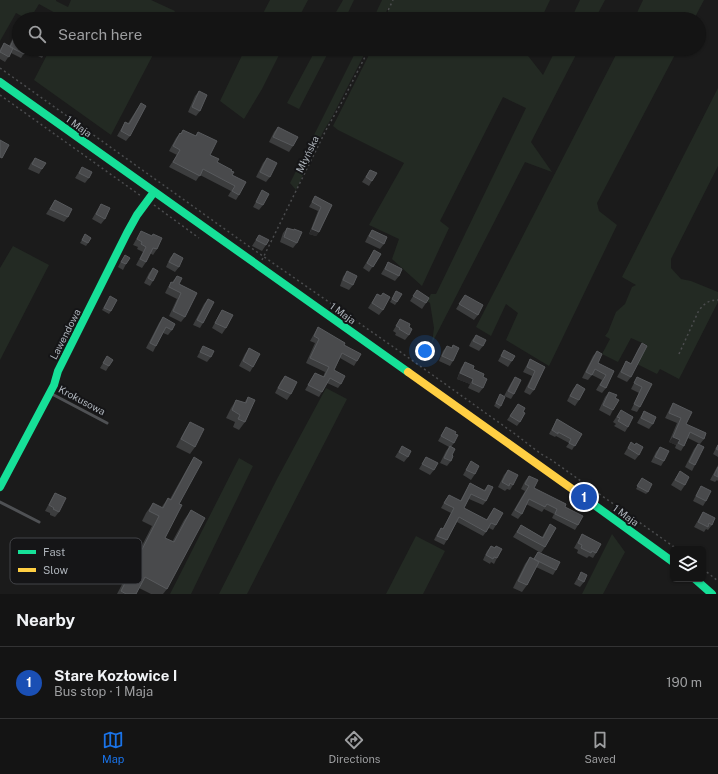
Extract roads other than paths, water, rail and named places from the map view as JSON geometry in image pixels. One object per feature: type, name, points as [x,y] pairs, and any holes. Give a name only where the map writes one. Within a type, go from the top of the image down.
[{"type":"street","name":"1 Maja","points":[[0,82],[628,528],[670,560]]},
{"type":"street","name":"Lawendowa","points":[[0,487],[54,385],[58,371],[127,234],[137,215],[154,192]]},
{"type":"street","points":[[698,582],[712,594]]},
{"type":"lane","name":"Krokusowa","points":[[50,392],[107,423]]},
{"type":"lane","points":[[0,502],[39,522]]},
{"type":"place","name":"Stare Kozłowice I","points":[[584,497]]}]
